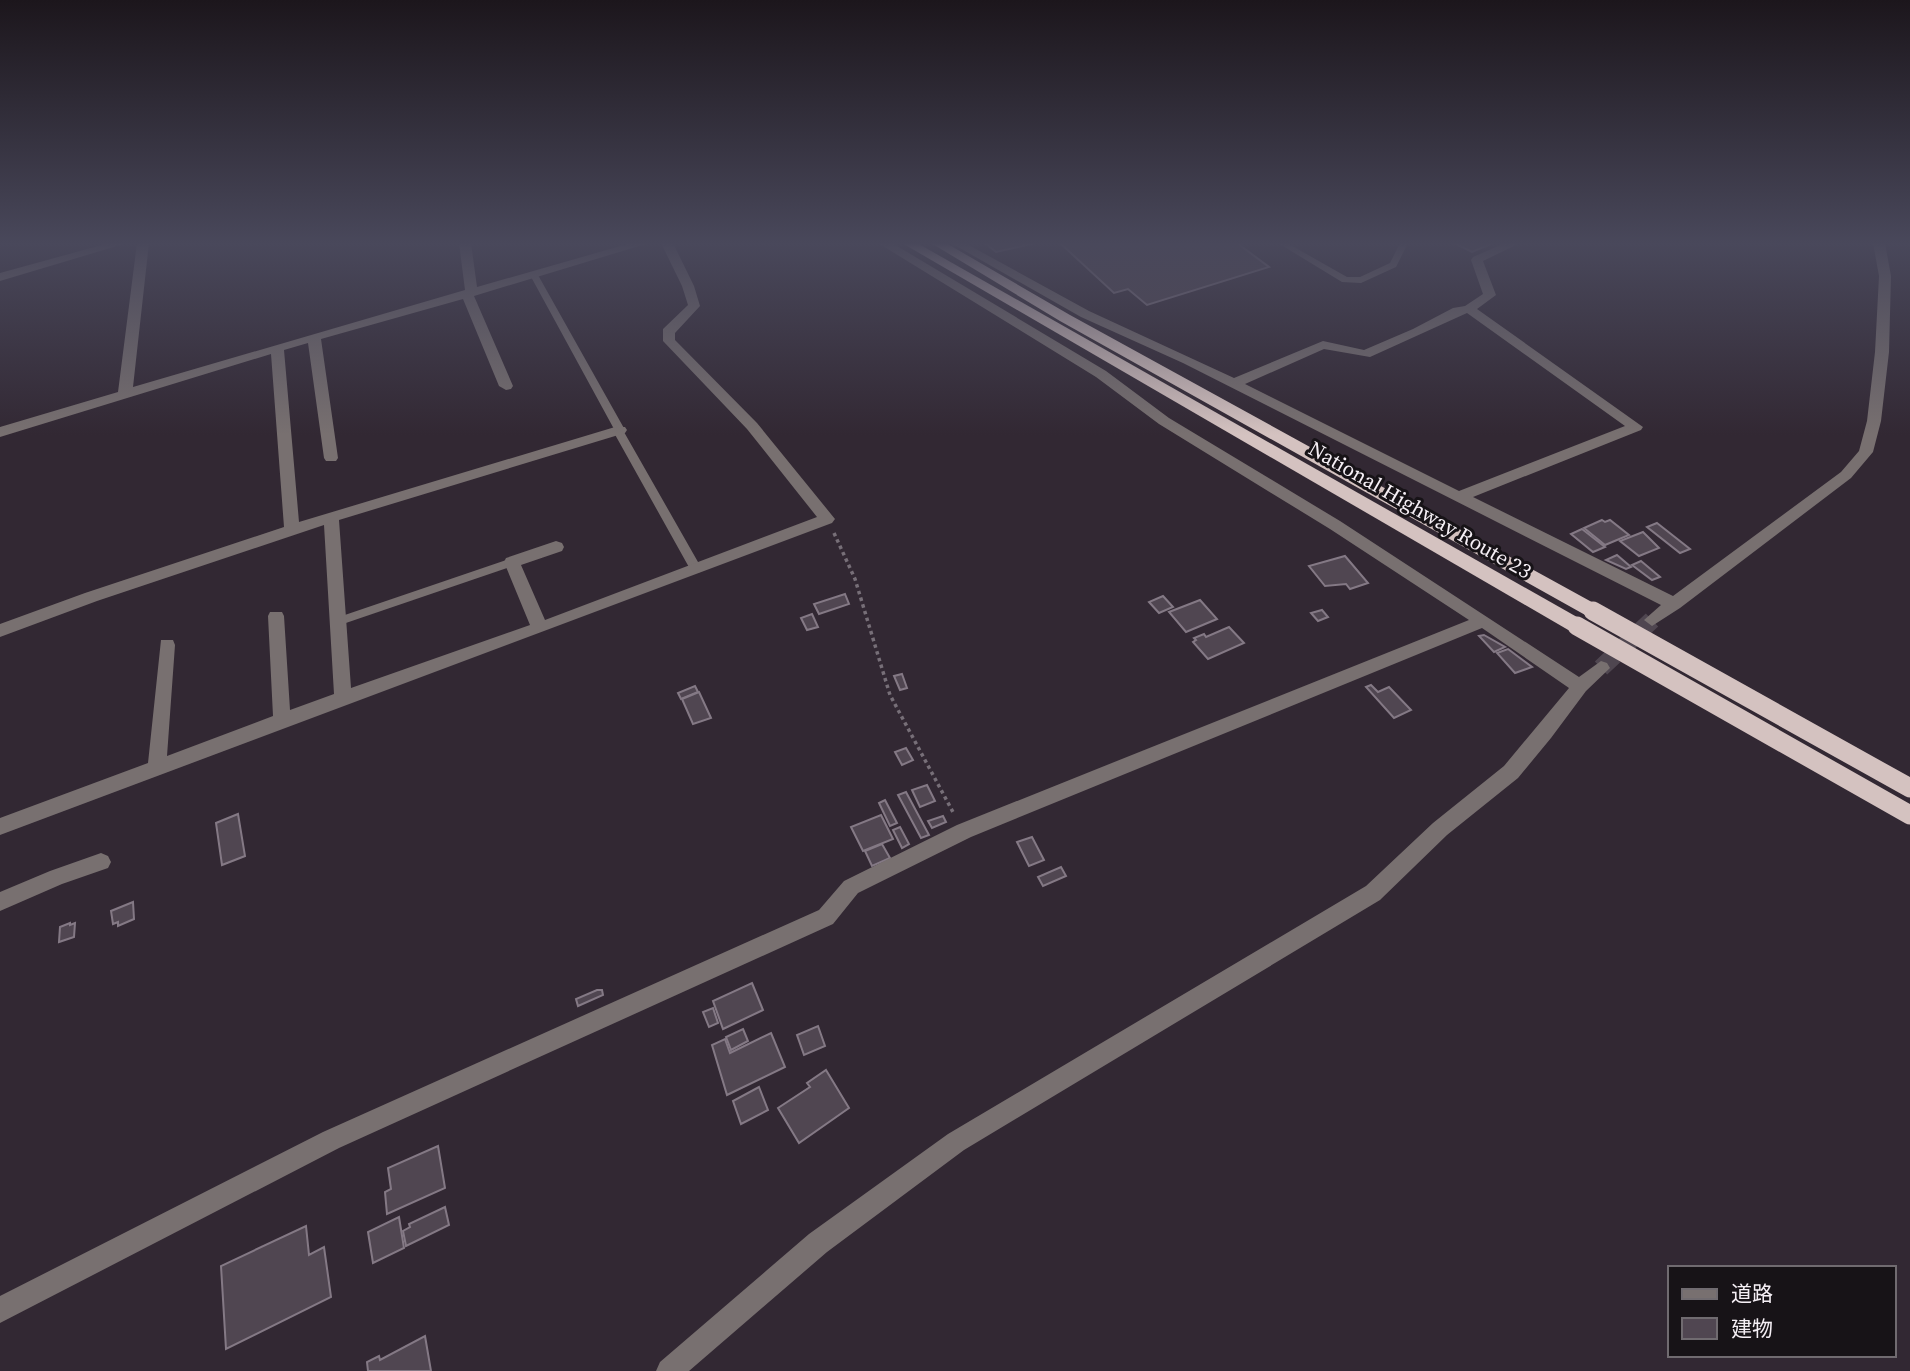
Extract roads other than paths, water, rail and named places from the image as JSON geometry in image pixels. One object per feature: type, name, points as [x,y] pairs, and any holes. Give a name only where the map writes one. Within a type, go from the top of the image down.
[{"type":"highway","name":"National Highway Route 23","points":[[1020,307],[1910,815]]},
{"type":"highway","name":"National Highway Route 23","points":[[1046,307],[1910,788]]},
{"type":"street","points":[[125,394],[136,307]]},
{"type":"street","points":[[0,432],[420,307]]},
{"type":"street","points":[[475,307],[506,386]]},
{"type":"street","points":[[0,827],[157,766],[540,628],[827,519],[766,440],[716,383],[669,341],[668,332],[693,307]]},
{"type":"street","points":[[990,307],[1101,374],[1164,421],[1335,525],[1580,686]]},
{"type":"street","points":[[1073,307],[1594,562],[1674,604]]},
{"type":"street","points":[[1232,384],[1323,345],[1364,355],[1418,332],[1457,311],[1472,307]]},
{"type":"street","points":[[1652,620],[1768,536],[1846,475],[1866,452],[1874,421],[1884,307]]},
{"type":"street","points":[[1460,496],[1636,428],[1469,309]]},
{"type":"street","points":[[314,337],[331,458]]},
{"type":"street","points":[[277,348],[286,483],[292,530]]},
{"type":"street","points":[[0,631],[91,597],[331,517],[619,431]]},
{"type":"street","points":[[331,517],[343,697]]},
{"type":"street","points":[[540,628],[512,562],[556,547]]},
{"type":"street","points":[[276,617],[282,720]]},
{"type":"street","points":[[0,1310],[331,1140],[827,917],[851,887],[964,831],[1483,621]]},
{"type":"street","points":[[157,766],[167,645]]},
{"type":"street","points":[[669,1371],[818,1243],[956,1142],[1374,893],[1440,829],[1511,772],[1545,733],[1580,686],[1601,668]]},
{"type":"street","points":[[0,902],[57,877],[101,863]]},
{"type":"lane","points":[[551,307],[695,569]]},
{"type":"lane","points":[[340,621],[512,562]]},
{"type":"tunnel","points":[[1601,668],[1652,620]]}]
